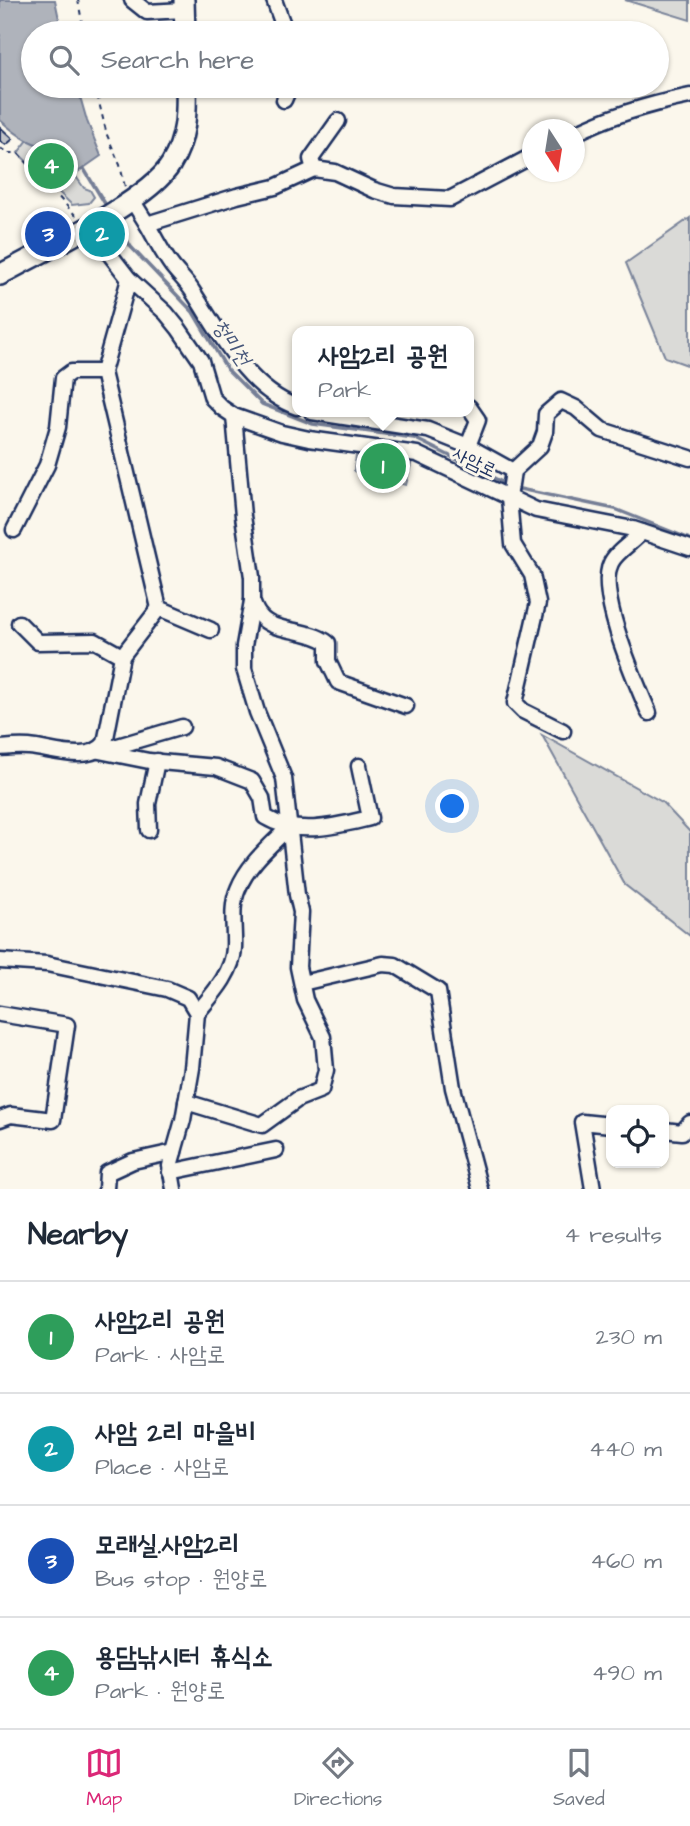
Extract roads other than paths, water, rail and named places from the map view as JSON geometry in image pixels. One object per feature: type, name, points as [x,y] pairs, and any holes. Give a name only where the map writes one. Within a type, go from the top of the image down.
[{"type":"main road","points":[[0,275],[131,201],[164,175],[176,155],[186,124],[186,98]]},
{"type":"street","points":[[132,0],[148,12],[184,5]]},
{"type":"street","points":[[274,0],[282,21]]},
{"type":"street","points":[[585,129],[648,104],[690,96]]},
{"type":"street","points":[[314,169],[312,159],[338,121]]},
{"type":"street","points":[[147,224],[275,187],[314,169],[335,172],[394,196],[450,199],[522,162]]},
{"type":"street","points":[[131,201],[241,364],[265,386],[292,405]]},
{"type":"street","name":"사암로","points":[[89,226],[129,279],[166,313],[192,346],[201,361],[212,398],[234,416],[282,433],[309,439],[416,454],[536,510],[642,532],[690,548]]},
{"type":"street","points":[[129,279],[103,372],[159,608]]},
{"type":"street","points":[[14,530],[47,466],[58,427],[63,378],[71,373],[103,372]]},
{"type":"street","points":[[563,731],[515,706],[522,664],[538,603],[532,575],[513,544],[509,498],[513,471],[540,446],[545,432],[546,414],[561,401],[576,408],[602,430],[690,457]]},
{"type":"street","points":[[468,446],[478,420],[474,411]]},
{"type":"street","points":[[186,1102],[262,1125],[298,1099],[321,1090],[326,1070],[323,1037],[306,1000],[298,967],[301,912],[284,778],[257,712],[244,669],[244,646],[252,601],[252,576],[243,516],[234,416]]},
{"type":"street","points":[[344,417],[428,430],[468,446],[513,471]]},
{"type":"street","points":[[642,532],[612,560],[608,587],[620,644],[649,713]]},
{"type":"street","points":[[252,601],[261,618],[273,626],[319,636],[328,643],[328,661],[338,682],[406,706]]},
{"type":"street","points":[[159,608],[211,630]]},
{"type":"street","points":[[99,751],[105,743],[122,656],[159,608]]},
{"type":"street","points":[[19,623],[38,642],[95,641],[122,656]]},
{"type":"street","points":[[0,748],[26,747],[84,755],[182,727]]},
{"type":"street","points":[[99,751],[156,761],[216,767],[252,780],[261,799],[265,817],[289,827],[324,829],[370,818],[359,766]]},
{"type":"street","points":[[149,830],[148,804],[156,761]]},
{"type":"street","points":[[174,1189],[170,1166],[186,1102],[197,1013],[229,970],[234,951],[234,905],[237,891],[248,869],[289,827]]},
{"type":"street","points":[[0,961],[47,964],[167,989],[188,998],[197,1013]]},
{"type":"street","points":[[302,983],[383,964],[395,965],[438,991],[453,1088],[480,1189]]},
{"type":"street","points":[[0,1014],[67,1025],[53,1120],[11,1115],[0,1119]]},
{"type":"street","points":[[593,1189],[582,1122],[606,1124]]},
{"type":"street","points":[[669,1131],[682,1132],[690,1123]]},
{"type":"street","points":[[170,1172],[276,1150]]},
{"type":"street","points":[[106,1189],[107,1173],[134,1161],[174,1152]]},
{"type":"waterway","name":"청미천","points":[[84,169],[107,207]]},
{"type":"waterway","name":"청미천","points":[[114,220],[131,247],[193,312],[227,369],[262,404],[292,416]]},
{"type":"waterway","name":"청미천","points":[[295,417],[313,424],[414,438],[508,485]]},
{"type":"waterway","name":"청미천","points":[[515,488],[615,509],[690,539]]},
{"type":"place","name":"용담낚시터 휴식소","points":[[51,166]]},
{"type":"place","name":"모래실.사암2리","points":[[48,234]]},
{"type":"place","name":"사암 2리 마을비","points":[[102,234]]},
{"type":"place","name":"사암2리 공원","points":[[383,466]]}]
